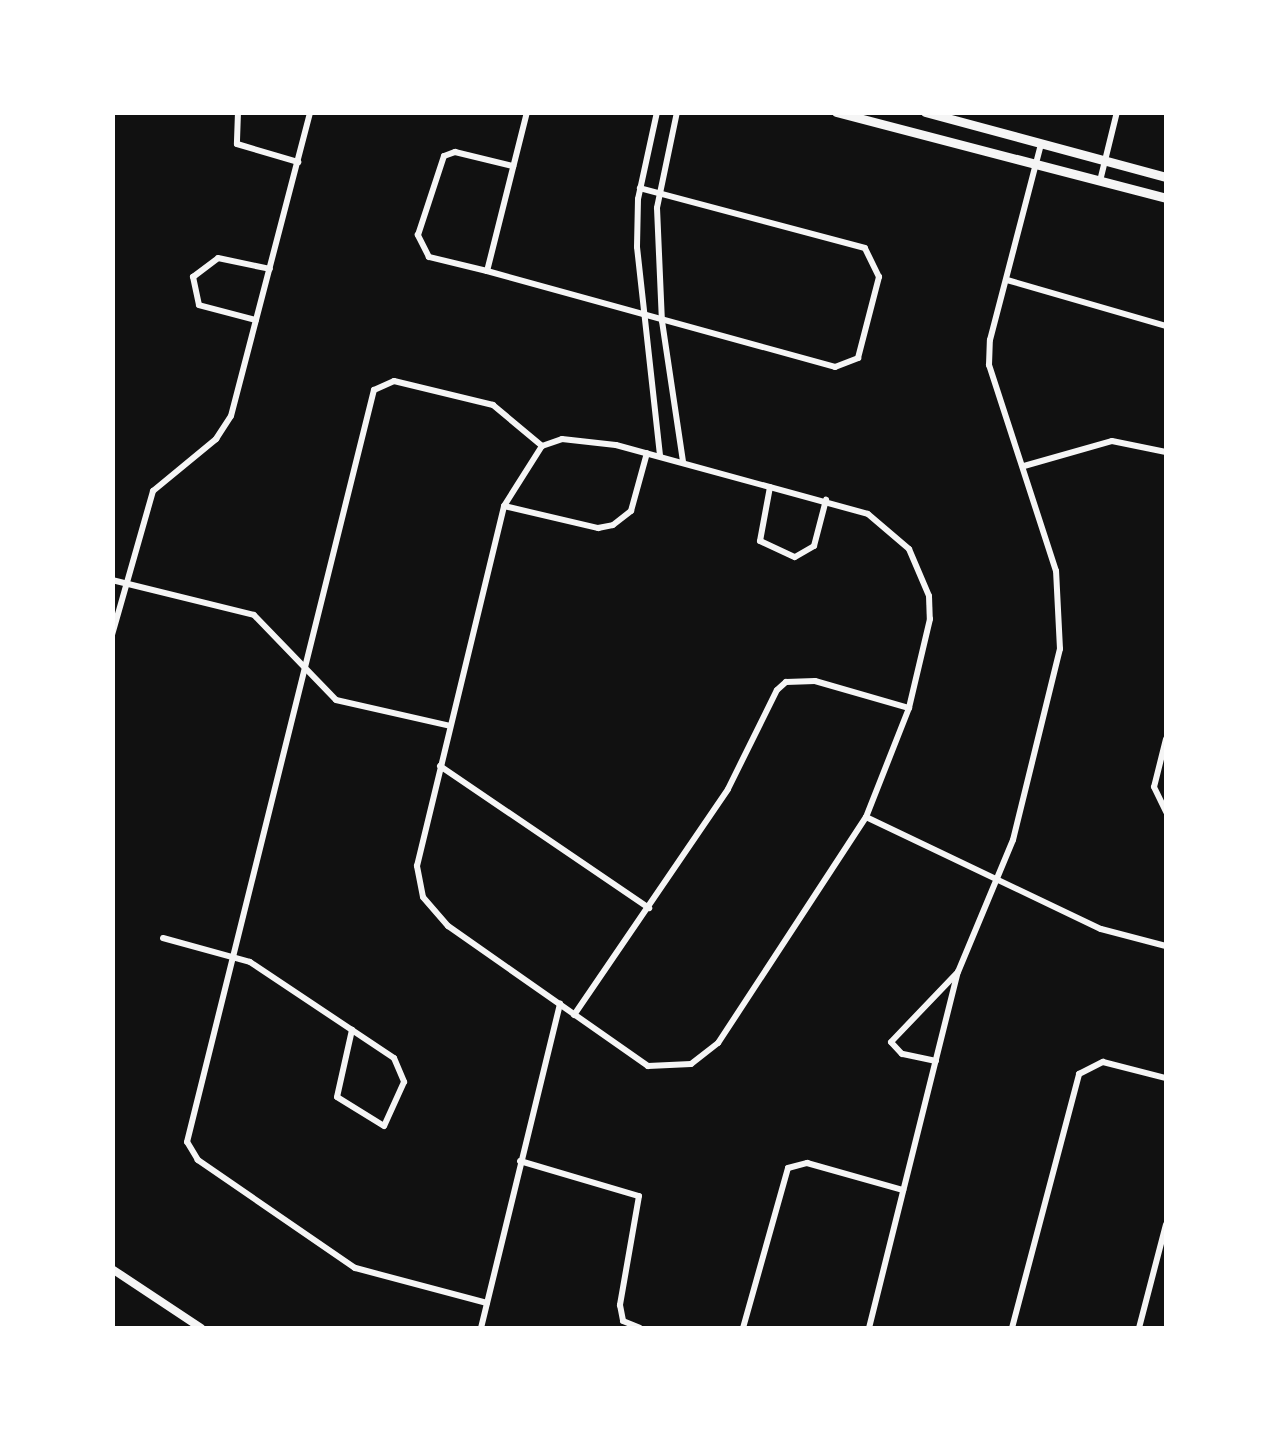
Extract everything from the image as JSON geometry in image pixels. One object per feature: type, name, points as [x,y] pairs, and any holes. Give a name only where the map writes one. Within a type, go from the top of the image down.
[{"type":"main road","points":[[836,112],[1166,198]]},
{"type":"main road","points":[[924,112],[1166,177]]},
{"type":"street","points":[[238,112],[237,144],[298,162]]},
{"type":"street","points":[[112,635],[153,491],[216,439],[231,416],[310,112]]},
{"type":"street","points":[[488,271],[527,112]]},
{"type":"street","points":[[657,112],[640,188],[640,311],[660,456]]},
{"type":"street","points":[[677,112],[659,193],[662,322],[683,462]]},
{"type":"street","points":[[1100,181],[1117,112]]},
{"type":"street","points":[[869,1328],[958,972],[1013,840],[1060,649],[1056,571],[989,365],[1040,144]]},
{"type":"street","points":[[513,166],[455,152],[444,156],[418,235],[429,257],[640,311],[662,322],[845,367],[858,358],[878,265],[866,248],[640,188]]},
{"type":"street","points":[[256,320],[199,305],[193,276],[218,258],[270,269]]},
{"type":"street","points":[[1007,280],[1166,326]]},
{"type":"street","points":[[487,1302],[356,1268],[191,1153],[188,1126],[302,666],[380,384],[394,381],[493,406],[542,446],[588,440],[826,500],[892,530],[921,573],[930,618],[908,708],[866,817],[718,1042],[691,1064],[648,1066],[448,926],[423,897],[417,866],[504,506],[542,446]]},
{"type":"street","points":[[1024,466],[1112,441],[1166,452]]},
{"type":"street","points":[[504,506],[606,528],[631,511],[647,452]]},
{"type":"street","points":[[770,487],[760,541],[795,557],[814,546],[826,500]]},
{"type":"street","points":[[112,580],[254,615],[336,700],[450,726]]},
{"type":"street","points":[[574,1015],[728,790],[770,698],[786,682],[815,681],[908,708]]},
{"type":"street","points":[[1166,739],[1154,787],[1166,812]]},
{"type":"street","points":[[440,766],[650,908]]},
{"type":"street","points":[[866,817],[1101,929],[1166,946]]},
{"type":"street","points":[[163,938],[233,955],[352,1030],[394,1058],[404,1073],[391,1123],[384,1126],[337,1097],[352,1030]]},
{"type":"street","points":[[936,1061],[902,1054],[891,1042],[958,972]]},
{"type":"street","points":[[481,1328],[560,1003]]},
{"type":"street","points":[[1012,1328],[1080,1074],[1104,1062],[1166,1078]]},
{"type":"street","points":[[520,1160],[627,1188],[639,1196],[620,1305],[623,1322],[640,1328]]},
{"type":"street","points":[[743,1328],[788,1168],[807,1163],[904,1190]]},
{"type":"street","points":[[1138,1328],[1166,1224]]},
{"type":"street","points":[[112,1269],[200,1328]]}]
